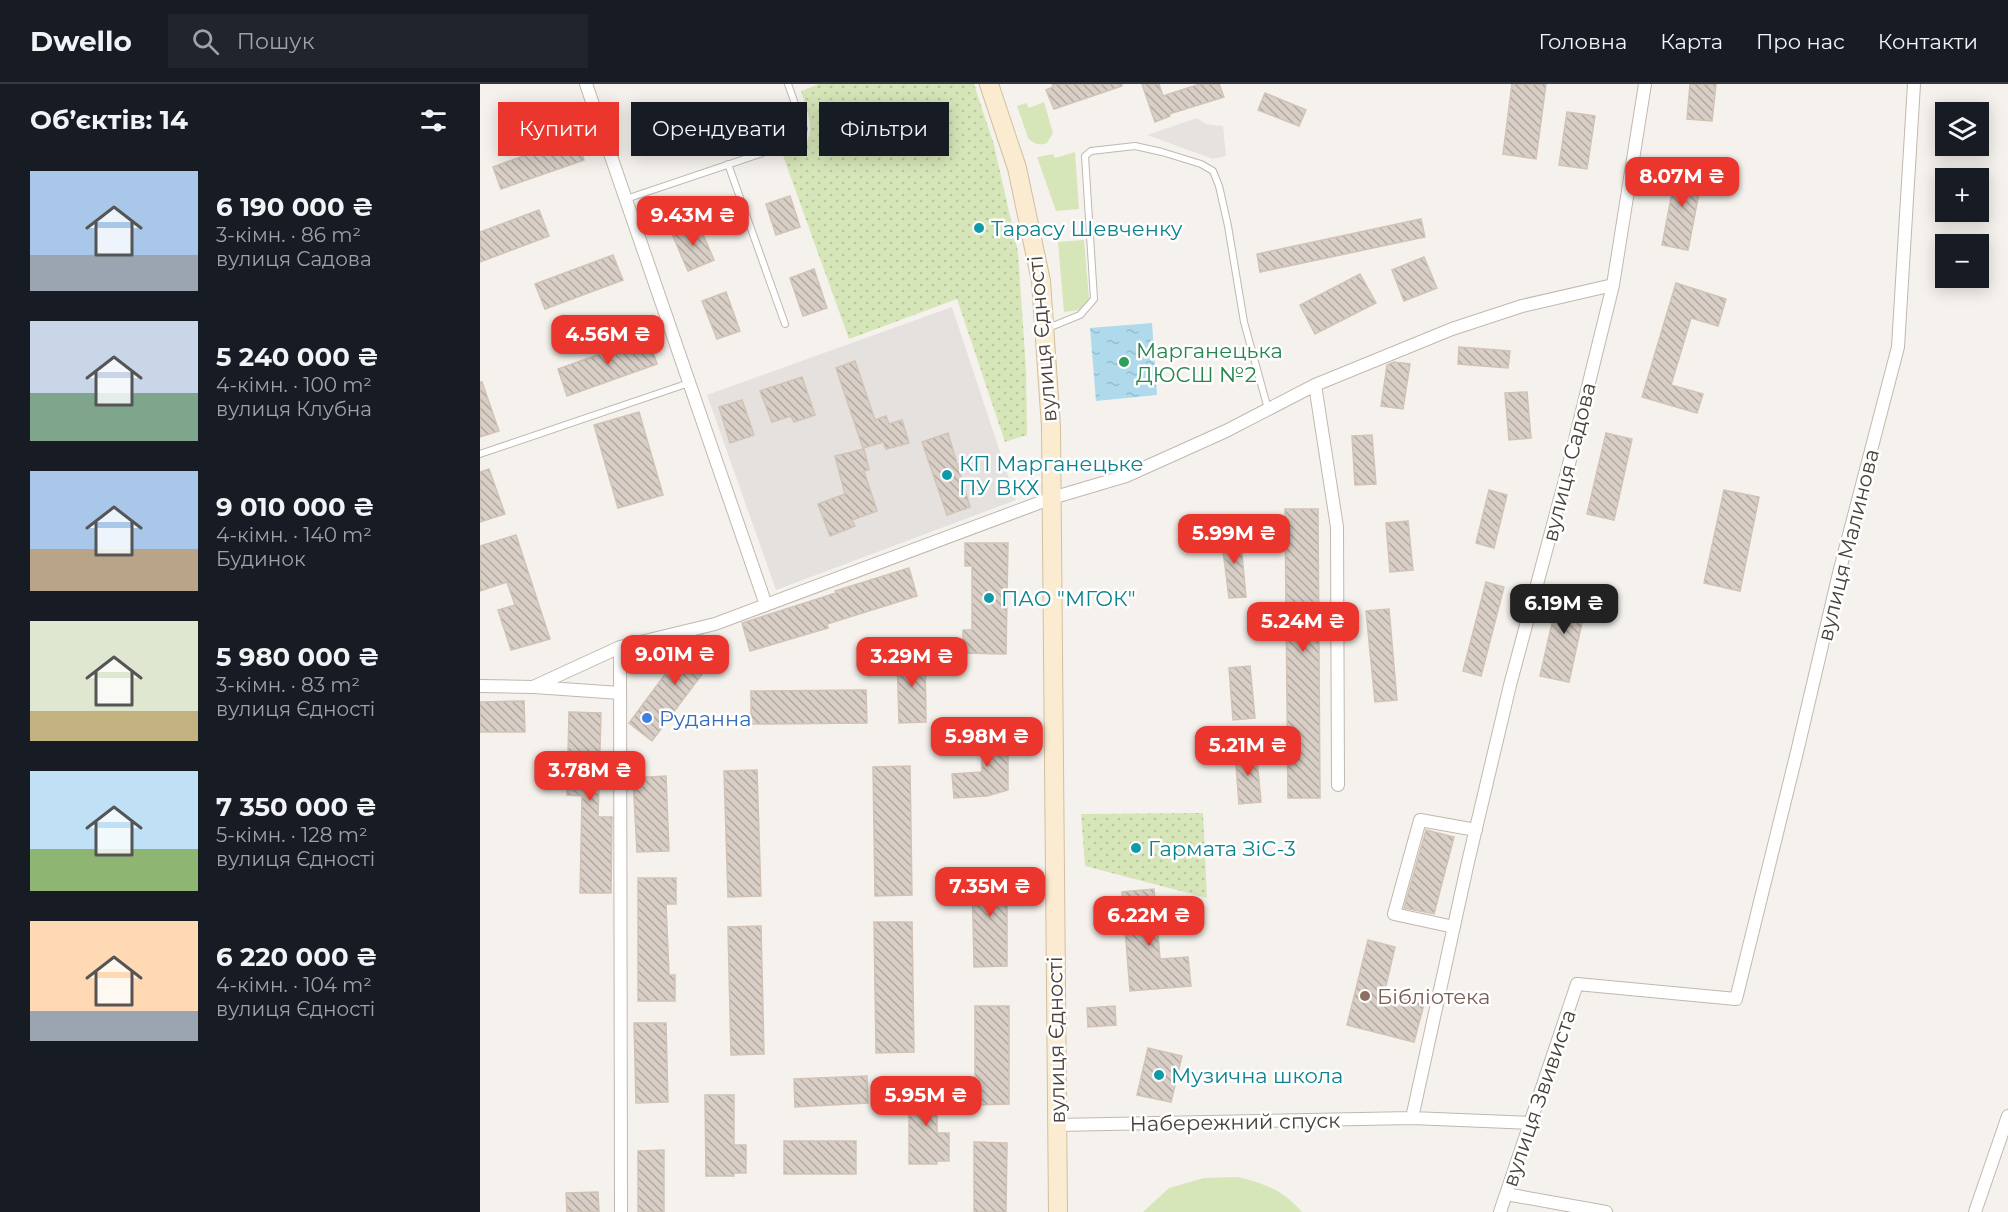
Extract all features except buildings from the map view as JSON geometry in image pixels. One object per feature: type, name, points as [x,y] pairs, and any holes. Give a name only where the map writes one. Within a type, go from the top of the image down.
[{"type":"street","points":[[586,84],[766,605]]},
{"type":"street","name":"вулиця Єдності","points":[[989,84],[1017,168],[1041,281],[1051,427],[1058,1212]]},
{"type":"street","name":"вулиця Садова","points":[[1412,1118],[1510,685],[1565,480],[1613,285],[1645,84]]},
{"type":"street","name":"вулиця Малинова","points":[[1577,984],[1736,999],[1795,764],[1839,573],[1898,347],[1914,84]]},
{"type":"street","points":[[533,687],[620,647],[715,624],[1052,498],[1126,476],[1226,431],[1315,385],[1452,329],[1522,306],[1613,285]]},
{"type":"street","points":[[1315,385],[1337,527],[1338,785]]},
{"type":"street","points":[[620,647],[621,1212]]},
{"type":"street","points":[[480,686],[620,693]]},
{"type":"street","points":[[1454,927],[1394,914],[1420,820],[1476,830]]},
{"type":"street","name":"вулиця Звивиста","points":[[1500,1212],[1577,984]]},
{"type":"street","points":[[1975,1212],[2008,1116]]},
{"type":"street","name":"Набережний спуск","points":[[1057,1125],[1412,1118],[1530,1123]]},
{"type":"street","points":[[1506,1194],[1606,1212]]},
{"type":"lane","points":[[626,199],[798,141],[804,129],[788,84]]},
{"type":"lane","points":[[1045,329],[1080,315],[1094,299],[1084,156],[1091,151],[1135,146],[1201,164],[1213,171],[1220,186],[1244,322],[1268,409]]},
{"type":"lane","points":[[728,164],[785,324]]},
{"type":"lane","points":[[480,454],[689,383]]},
{"type":"shaded area","points":[[1197,118],[1206,124],[1223,126],[1226,156],[1213,159],[1147,135]]},
{"type":"shaded area","points":[[952,307],[1016,500],[776,590],[707,395]]},
{"type":"green space","points":[[819,84],[974,84],[994,145],[1018,252],[1026,369],[1027,435],[1005,442],[957,299],[849,339],[783,156],[807,156],[810,125],[807,102],[804,102],[801,91]]},
{"type":"green space","points":[[1044,102],[1053,133],[1047,143],[1039,144],[1028,138],[1017,106],[1026,103],[1029,108]]},
{"type":"green space","points":[[1075,152],[1079,209],[1056,211],[1037,157],[1053,154],[1055,158]]},
{"type":"green space","points":[[1084,240],[1089,299],[1081,310],[1064,312],[1058,242]]},
{"type":"green space","points":[[1203,813],[1207,898],[1085,866],[1081,814]]},
{"type":"green space","points":[[1238,1177],[1257,1182],[1281,1193],[1302,1212],[1143,1212],[1169,1188],[1204,1178]]},
{"type":"water","name":"Марганецька ДЮСШ №2","points":[[1152,323],[1157,395],[1096,401],[1090,328]]},
{"type":"place","name":"Тарасу Шевченку","points":[[979,228]]},
{"type":"place","name":"Марганецька ДЮСШ №2","points":[[1124,362]]},
{"type":"place","name":"КП Марганецьке ПУ ВКХ","points":[[947,475]]},
{"type":"place","name":"ПАО \"МГОК\"","points":[[989,598]]},
{"type":"place","name":"Руданна","points":[[647,718]]},
{"type":"place","name":"Гармата ЗіС-3","points":[[1136,848]]},
{"type":"place","name":"Бібліотека","points":[[1365,996]]},
{"type":"place","name":"Музична школа","points":[[1159,1075]]}]
